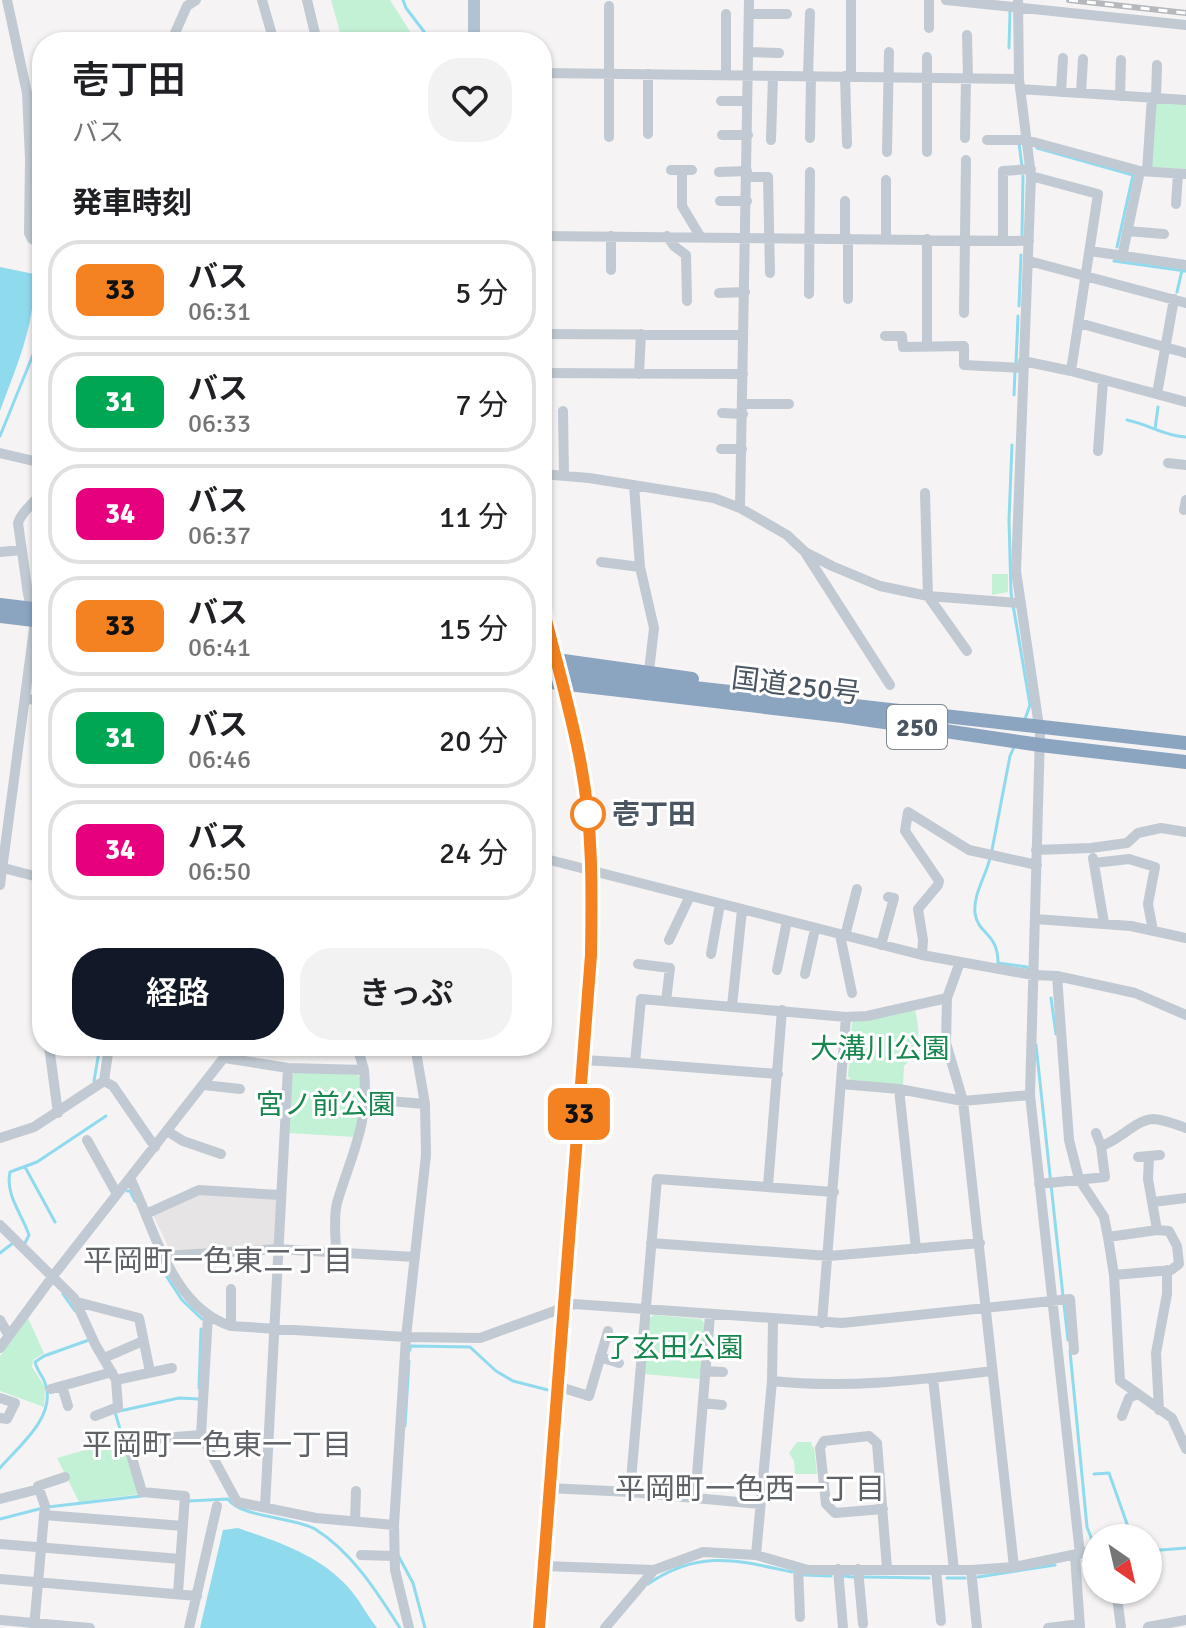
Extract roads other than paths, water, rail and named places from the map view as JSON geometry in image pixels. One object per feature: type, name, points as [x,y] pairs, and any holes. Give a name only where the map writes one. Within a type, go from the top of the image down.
[{"type":"highway","points":[[0,605],[32,614]]},
{"type":"highway","points":[[0,616],[32,615]]},
{"type":"highway","name":"250","points":[[552,660],[649,683]]},
{"type":"highway","name":"国道250号","points":[[552,669],[1186,743]]},
{"type":"highway","name":"国道250号","points":[[552,681],[649,683],[843,716],[1040,745],[1185,762]]},
{"type":"main road","points":[[474,0],[474,32]]},
{"type":"main road","points":[[539,1628],[591,955],[591,871],[581,765],[568,698],[552,665]]},
{"type":"street","points":[[0,7],[8,0],[27,93],[29,233],[32,239]]},
{"type":"street","points":[[175,32],[187,6],[196,0]]},
{"type":"street","points":[[262,0],[271,32]]},
{"type":"street","points":[[307,0],[314,32]]},
{"type":"street","points":[[740,508],[749,0]]},
{"type":"street","points":[[847,144],[852,120],[848,76],[851,0]]},
{"type":"street","points":[[929,0],[929,28]]},
{"type":"street","points":[[946,0],[1018,4],[1186,25]]},
{"type":"street","points":[[1018,4],[1019,84],[1031,172],[1016,571],[1040,745],[1030,1095],[1078,1554],[1080,1626],[1048,1628]]},
{"type":"street","points":[[609,6],[605,19],[610,74],[609,137]]},
{"type":"street","points":[[810,13],[804,31],[809,75],[810,138]]},
{"type":"street","points":[[726,14],[726,74]]},
{"type":"street","points":[[749,14],[787,14]]},
{"type":"street","points":[[967,35],[969,132]]},
{"type":"street","points":[[749,52],[779,53]]},
{"type":"street","points":[[887,152],[883,127],[889,52]]},
{"type":"street","points":[[927,57],[928,77],[922,125],[927,152]]},
{"type":"street","points":[[1061,92],[1063,58]]},
{"type":"street","points":[[1081,93],[1083,59]]},
{"type":"street","points":[[1120,96],[1121,60]]},
{"type":"street","points":[[1122,257],[1143,171],[1157,65]]},
{"type":"street","points":[[552,73],[967,78],[1061,92],[1186,100]]},
{"type":"street","points":[[644,129],[648,74]]},
{"type":"street","points":[[771,140],[777,126],[773,76]]},
{"type":"street","points":[[721,101],[747,101]]},
{"type":"street","points":[[722,135],[748,135]]},
{"type":"street","points":[[987,140],[1026,140],[1143,171],[1182,174],[1176,204]]},
{"type":"street","points":[[964,313],[969,293],[965,240],[966,160]]},
{"type":"street","points":[[682,170],[682,206],[700,236]]},
{"type":"street","points":[[1003,240],[1003,171],[1031,172],[1098,194],[1071,371]]},
{"type":"street","points":[[719,172],[768,177],[770,273]]},
{"type":"street","points":[[809,294],[813,179]]},
{"type":"street","points":[[883,186],[886,239]]},
{"type":"street","points":[[720,201],[747,201]]},
{"type":"street","points":[[845,201],[848,299]]},
{"type":"street","points":[[1127,231],[1164,234]]},
{"type":"street","points":[[552,236],[1029,241]]},
{"type":"street","points":[[611,236],[611,270]]},
{"type":"street","points":[[667,236],[686,255],[683,286],[687,301]]},
{"type":"street","points":[[927,239],[927,347]]},
{"type":"street","points":[[1090,251],[1186,265]]},
{"type":"street","points":[[1029,261],[1186,303]]},
{"type":"street","points":[[719,293],[745,292]]},
{"type":"street","points":[[1157,394],[1174,299]]},
{"type":"street","points":[[1079,323],[1186,353]]},
{"type":"street","points":[[552,334],[742,335]]},
{"type":"street","points":[[639,374],[641,334]]},
{"type":"street","points":[[885,336],[902,336],[903,347],[964,341],[964,365],[1023,365],[1071,371],[1186,402]]},
{"type":"street","points":[[552,373],[743,374]]},
{"type":"street","points":[[1098,451],[1103,381]]},
{"type":"street","points":[[722,413],[789,404]]},
{"type":"street","points":[[563,411],[564,476]]},
{"type":"street","points":[[721,449],[742,449]]},
{"type":"street","points":[[0,453],[32,461]]},
{"type":"street","points":[[1168,463],[1186,465]]},
{"type":"street","points":[[552,475],[714,498],[740,508],[787,535],[805,552],[890,685]]},
{"type":"street","points":[[634,485],[640,567],[654,628],[649,683]]},
{"type":"street","points":[[925,493],[928,596],[967,651]]},
{"type":"street","points":[[32,503],[22,512],[18,523],[32,593]]},
{"type":"street","points":[[0,552],[22,550]]},
{"type":"street","points":[[805,552],[880,586],[928,596],[1019,603]]},
{"type":"street","points":[[601,562],[640,567]]},
{"type":"street","points":[[0,885],[32,653]]},
{"type":"street","points":[[26,699],[32,699]]},
{"type":"street","points":[[922,955],[918,909],[939,881],[905,831],[908,812],[969,850],[1037,865]]},
{"type":"street","points":[[1036,850],[1127,843],[1138,833],[1161,828],[1186,832]]},
{"type":"street","points":[[1091,848],[1104,923]]},
{"type":"street","points":[[1094,863],[1129,859],[1155,867],[1148,904],[1153,931]]},
{"type":"street","points":[[552,861],[922,955],[1033,975],[1057,976],[1135,993],[1186,1015]]},
{"type":"street","points":[[1,867],[32,875]]},
{"type":"street","points":[[852,993],[843,936],[857,889]]},
{"type":"street","points":[[669,940],[690,896]]},
{"type":"street","points":[[881,945],[894,898],[888,897]]},
{"type":"street","points":[[711,954],[720,904]]},
{"type":"street","points":[[732,1006],[742,910]]},
{"type":"street","points":[[1035,919],[1104,923],[1186,938]]},
{"type":"street","points":[[777,970],[787,921]]},
{"type":"street","points":[[805,974],[815,929]]},
{"type":"street","points":[[638,964],[652,961],[670,968],[666,1001]]},
{"type":"street","points":[[960,962],[947,998],[947,1050],[963,1101],[1014,1567]]},
{"type":"street","points":[[1057,976],[1066,1117],[1079,1179],[1104,1217],[1114,1275],[1120,1381],[1172,1418],[1186,1449]]},
{"type":"street","points":[[635,1063],[641,999],[846,1017],[867,1016],[947,998]]},
{"type":"street","points":[[768,1186],[782,1010]]},
{"type":"street","points":[[822,1323],[846,1017]]},
{"type":"street","points":[[50,1056],[58,1113]]},
{"type":"street","points":[[0,1138],[34,1127],[104,1081],[108,1056]]},
{"type":"street","points":[[336,1253],[336,1206],[365,1116],[364,1070],[360,1056]]},
{"type":"street","points":[[409,1628],[395,1556],[394,1525],[406,1337],[426,1155],[425,1104],[417,1056]]},
{"type":"street","points":[[0,1348],[225,1058],[288,1068],[364,1070]]},
{"type":"street","points":[[583,1060],[778,1074]]},
{"type":"street","points":[[265,1507],[288,1068]]},
{"type":"street","points":[[104,1081],[113,1086],[155,1147]]},
{"type":"street","points":[[841,1084],[899,1089],[963,1101],[1030,1095]]},
{"type":"street","points":[[204,1085],[240,1089]]},
{"type":"street","points":[[899,1089],[916,1249]]},
{"type":"street","points":[[366,1099],[425,1104]]},
{"type":"street","points":[[1101,1146],[1115,1142],[1126,1130],[1153,1119],[1186,1128]]},
{"type":"street","points":[[167,1131],[183,1141],[221,1154]]},
{"type":"street","points":[[1039,1184],[1105,1177],[1096,1133]]},
{"type":"street","points":[[87,1140],[117,1194]]},
{"type":"street","points":[[1149,1157],[1148,1179],[1157,1230]]},
{"type":"street","points":[[130,1178],[176,1282],[192,1302],[208,1315],[231,1326],[406,1337],[480,1338],[574,1304],[822,1323],[870,1322],[1070,1301],[1074,1350]]},
{"type":"street","points":[[630,1492],[657,1179],[834,1192]]},
{"type":"street","points":[[148,1213],[199,1190],[280,1195]]},
{"type":"street","points":[[1153,1202],[1186,1198]]},
{"type":"street","points":[[0,1225],[77,1302],[114,1376],[118,1407],[95,1416]]},
{"type":"street","points":[[1108,1237],[1169,1231],[1177,1246],[1179,1264],[1167,1270],[1114,1275]]},
{"type":"street","points":[[651,1243],[829,1256],[980,1243]]},
{"type":"street","points":[[164,1256],[277,1249],[415,1257]]},
{"type":"street","points":[[1159,1410],[1156,1353],[1167,1294],[1167,1270]]},
{"type":"street","points":[[231,1289],[231,1326]]},
{"type":"street","points":[[77,1302],[139,1318],[150,1372]]},
{"type":"street","points":[[208,1315],[201,1435],[237,1502],[316,1518],[394,1525]]},
{"type":"street","points":[[695,1499],[710,1315]]},
{"type":"street","points":[[0,1320],[9,1336]]},
{"type":"street","points":[[756,1555],[772,1381],[773,1320]]},
{"type":"street","points":[[557,1386],[589,1396],[608,1331]]},
{"type":"street","points":[[104,1358],[143,1341]]},
{"type":"street","points":[[600,1357],[619,1363]]},
{"type":"street","points":[[51,1389],[172,1368]]},
{"type":"street","points":[[705,1371],[723,1372]]},
{"type":"street","points":[[772,1381],[853,1385],[992,1371]]},
{"type":"street","points":[[933,1378],[954,1570]]},
{"type":"street","points":[[62,1386],[68,1406]]},
{"type":"street","points":[[1122,1416],[1129,1398],[1137,1394]]},
{"type":"street","points":[[0,1398],[15,1403],[7,1419],[0,1418]]},
{"type":"street","points":[[703,1403],[722,1405]]},
{"type":"street","points":[[178,1593],[185,1496],[142,1492],[127,1441],[201,1435]]},
{"type":"street","points":[[883,1509],[835,1513],[826,1504],[820,1448],[824,1441],[869,1436],[877,1443],[883,1509],[887,1568]]},
{"type":"street","points":[[34,1626],[45,1506],[38,1486],[65,1477]]},
{"type":"street","points":[[549,1488],[760,1504]]},
{"type":"street","points":[[0,1499],[39,1489]]},
{"type":"street","points":[[355,1521],[356,1491]]},
{"type":"street","points":[[189,1628],[217,1506]]},
{"type":"street","points":[[44,1515],[183,1526]]},
{"type":"street","points":[[0,1544],[180,1559]]},
{"type":"street","points":[[544,1566],[654,1570],[703,1552],[756,1555],[808,1570],[971,1570],[1014,1567],[1082,1553]]},
{"type":"street","points":[[361,1555],[395,1556]]},
{"type":"street","points":[[797,1612],[798,1567]]},
{"type":"street","points":[[838,1569],[843,1628]]},
{"type":"street","points":[[858,1569],[863,1624]]},
{"type":"street","points":[[605,1628],[654,1570]]},
{"type":"street","points":[[936,1570],[938,1615]]},
{"type":"street","points":[[971,1570],[977,1628]]},
{"type":"street","points":[[0,1579],[197,1596]]},
{"type":"street","points":[[1118,1604],[1121,1628]]},
{"type":"street","points":[[0,1620],[34,1626],[90,1628]]},
{"type":"street","points":[[1155,1627],[1186,1620]]},
{"type":"water","points":[[0,267],[32,274],[32,310],[19,360],[0,411]]},
{"type":"water","points":[[238,1528],[297,1551],[324,1566],[348,1587],[377,1628],[200,1628],[223,1530]]},
{"type":"waterway","points":[[403,0],[424,32]]},
{"type":"waterway","points":[[1009,48],[1010,11]]},
{"type":"waterway","points":[[1019,143],[1022,167]]},
{"type":"waterway","points":[[1037,148],[1133,175],[1117,247]]},
{"type":"waterway","points":[[1022,235],[1023,176]]},
{"type":"waterway","points":[[1019,306],[1021,255]]},
{"type":"waterway","points":[[1114,261],[1186,271]]},
{"type":"waterway","points":[[1177,292],[1182,270]]},
{"type":"waterway","points":[[1016,363],[1018,316]]},
{"type":"waterway","points":[[0,436],[32,357]]},
{"type":"waterway","points":[[1014,395],[1015,371]]},
{"type":"waterway","points":[[1155,429],[1158,407]]},
{"type":"waterway","points":[[1127,420],[1186,437]]},
{"type":"waterway","points":[[1012,445],[1009,520],[1011,593],[1030,705],[1025,719]]},
{"type":"waterway","points":[[992,850],[1010,756],[1015,745]]},
{"type":"waterway","points":[[990,858],[976,899],[977,920],[995,945],[998,963],[1027,967],[1028,970]]},
{"type":"waterway","points":[[1051,998],[1056,1034]]},
{"type":"waterway","points":[[1036,1045],[1063,1296]]},
{"type":"waterway","points":[[94,1081],[98,1056]]},
{"type":"waterway","points":[[24,1245],[29,1235],[12,1197],[10,1172],[37,1162],[106,1116]]},
{"type":"waterway","points":[[25,1167],[55,1222]]},
{"type":"waterway","points":[[127,1191],[135,1201]]},
{"type":"waterway","points":[[0,1253],[13,1243]]},
{"type":"waterway","points":[[167,1277],[182,1300],[202,1319]]},
{"type":"waterway","points":[[63,1294],[75,1311]]},
{"type":"waterway","points":[[1064,1304],[1068,1340]]},
{"type":"waterway","points":[[199,1388],[201,1329]]},
{"type":"waterway","points":[[0,1468],[33,1431],[45,1409],[46,1386],[35,1362],[89,1340]]},
{"type":"waterway","points":[[410,1350],[410,1346],[470,1347],[496,1371],[513,1381],[548,1390]]},
{"type":"waterway","points":[[1070,1351],[1087,1524]]},
{"type":"waterway","points":[[405,1426],[409,1361]]},
{"type":"waterway","points":[[122,1436],[115,1412],[179,1398],[199,1399]]},
{"type":"waterway","points":[[1094,1474],[1109,1473],[1127,1524]]},
{"type":"waterway","points":[[48,1507],[142,1496]]},
{"type":"waterway","points":[[189,1501],[228,1499],[243,1510],[315,1529],[352,1561],[400,1628]]},
{"type":"waterway","points":[[0,1519],[39,1509]]},
{"type":"waterway","points":[[1162,1550],[1186,1548]]},
{"type":"waterway","points":[[399,1557],[413,1583],[425,1628]]},
{"type":"waterway","points":[[648,1584],[684,1566],[718,1560],[792,1572]]},
{"type":"waterway","points":[[978,1577],[1055,1565]]},
{"type":"waterway","points":[[804,1575],[831,1576]]},
{"type":"waterway","points":[[843,1576],[853,1577]]},
{"type":"waterway","points":[[864,1577],[929,1578]]},
{"type":"waterway","points":[[947,1578],[965,1578]]},
{"type":"railway","points":[[1069,0],[1186,13]]},
{"type":"place","name":"壱丁田","points":[[588,814]]},
{"type":"district","name":"平岡町一色東二丁目","points":[[218,1261]]},
{"type":"district","name":"平岡町一色東一丁目","points":[[217,1445]]},
{"type":"district","name":"平岡町一色西一丁目","points":[[750,1489]]},
{"type":"park label","name":"大溝川公園","points":[[880,1048]]},
{"type":"park label","name":"宮ノ前公園","points":[[326,1104]]},
{"type":"park label","name":"了玄田公園","points":[[674,1347]]}]
